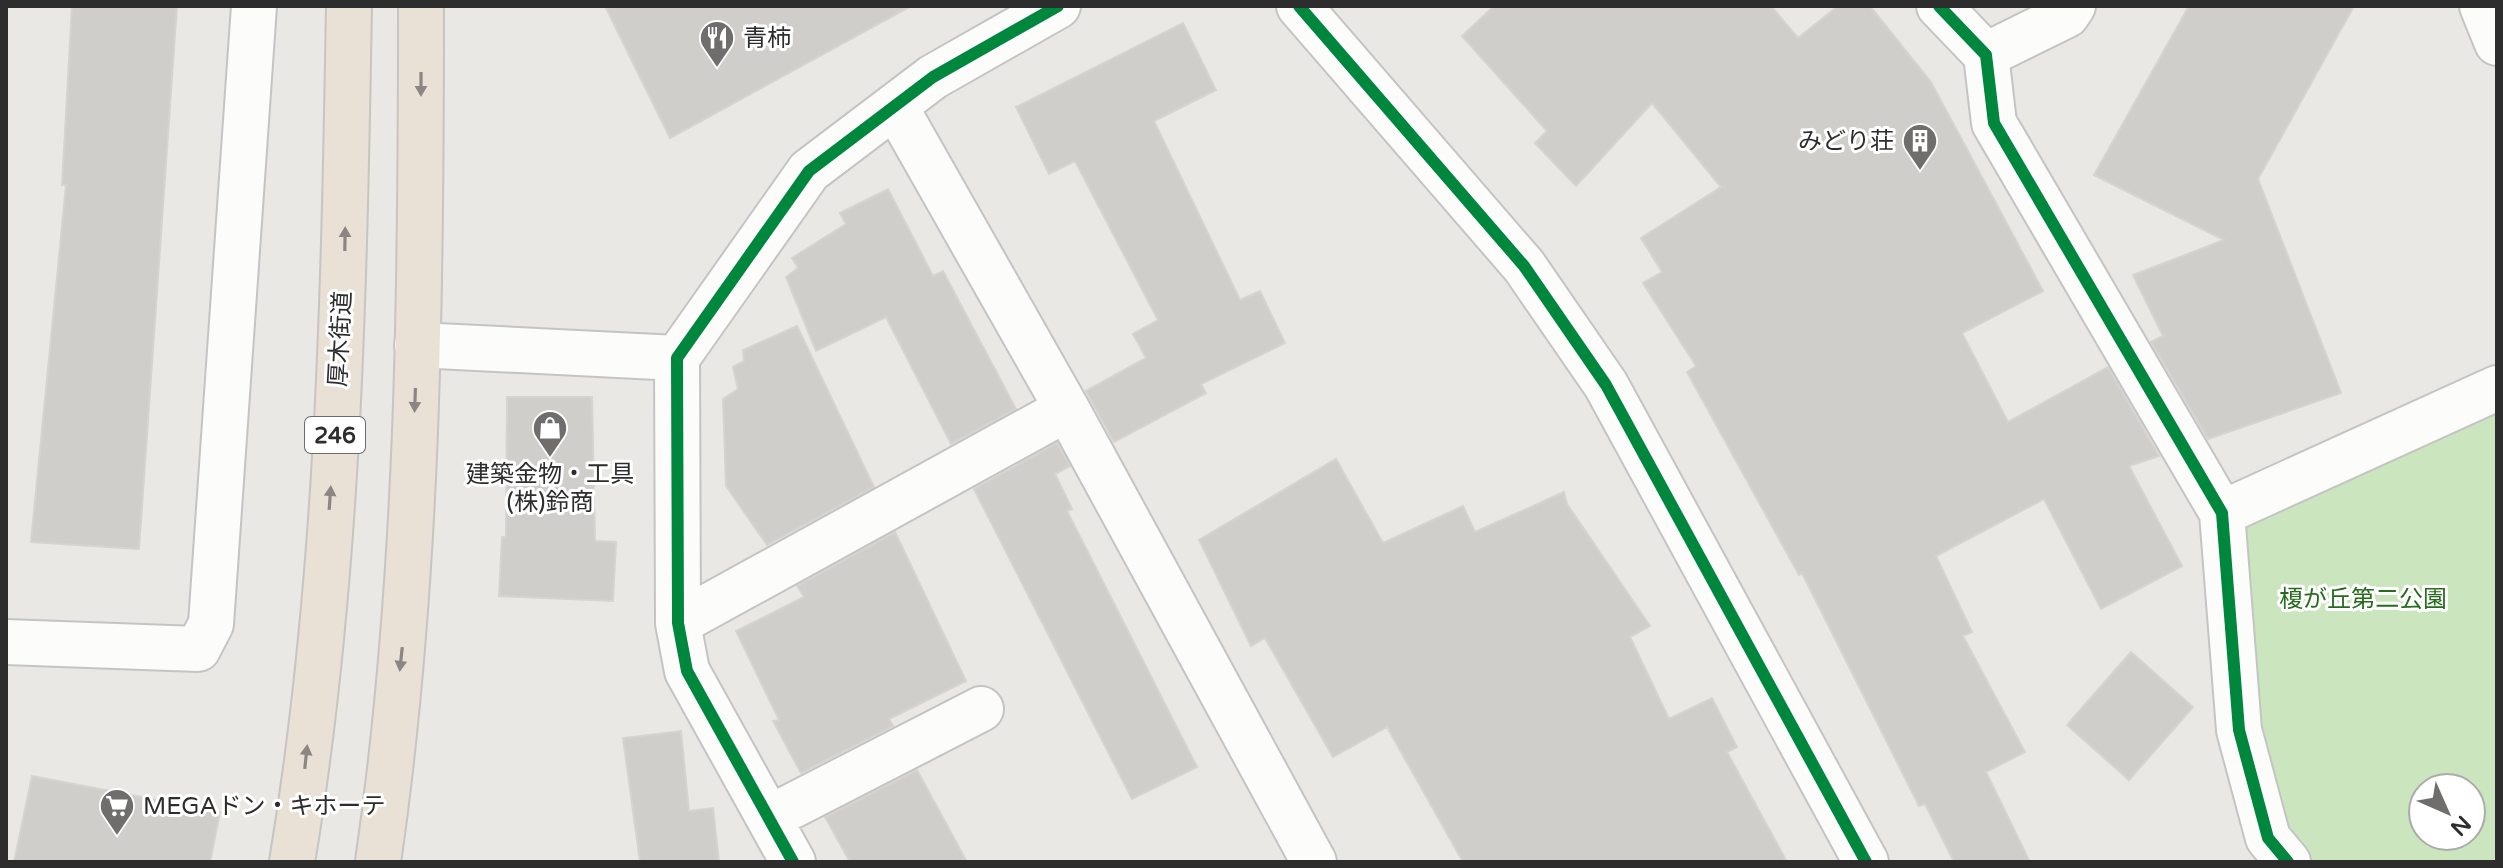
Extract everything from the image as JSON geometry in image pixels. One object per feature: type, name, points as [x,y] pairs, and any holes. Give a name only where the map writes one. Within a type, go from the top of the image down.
[{"type":"highway","name":"厚木街道","points":[[292,862],[302,802],[323,600],[337,414],[345,250],[349,6]]},
{"type":"highway","points":[[378,862],[406,608],[417,345],[421,6]]},
{"type":"street","points":[[6,642],[198,649],[211,624],[254,6]]},
{"type":"street","points":[[793,862],[687,671],[678,623],[677,358],[809,171],[933,77],[1058,6]]},
{"type":"street","points":[[1299,6],[1524,266],[1606,385],[1866,862]]},
{"type":"street","points":[[1939,6],[1986,55],[1994,123],[2222,513],[2239,730],[2268,838],[2288,862]]},
{"type":"street","points":[[1986,55],[2067,15],[2073,6]]},
{"type":"street","points":[[2482,6],[2497,43]]},
{"type":"street","points":[[895,106],[1067,409],[1314,862]]},
{"type":"street","points":[[417,345],[677,358]]},
{"type":"street","points":[[2222,513],[2497,388]]},
{"type":"street","points":[[678,623],[1067,409]]},
{"type":"street","points":[[769,818],[981,709]]},
{"type":"green space","name":"榎が丘第二公園","points":[[2497,388],[2497,862],[2288,862],[2268,838],[2222,513]]},
{"type":"building","points":[[72,6],[177,6],[139,549],[31,542],[66,185],[62,185]]},
{"type":"building","name":"青柿","points":[[605,6],[911,6],[670,138]]},
{"type":"building","points":[[1494,6],[1771,6],[1798,38],[1838,6],[1870,6],[1931,82],[2043,291],[1962,333],[2008,422],[2108,367],[2159,456],[2129,466],[2182,566],[2101,609],[2044,499],[1936,556],[1972,632],[1963,636],[2025,752],[1986,772],[2030,862],[1954,862],[1925,804],[1919,806],[1802,573],[1799,575],[1687,372],[1696,366],[1643,283],[1662,272],[1641,238],[1721,187],[1652,103],[1576,186],[1535,143],[1547,131],[1462,36]]},
{"type":"building","points":[[2189,6],[2354,6],[2258,179],[2341,393],[2208,439],[2151,342],[2163,336],[2133,275],[2224,240],[2094,175]]},
{"type":"building","points":[[1183,23],[1216,90],[1154,121],[1240,300],[1260,291],[1285,343],[1201,384],[1206,393],[1114,442],[1086,391],[1146,358],[1133,334],[1158,320],[1075,161],[1049,174],[1016,107]]},
{"type":"building","points":[[888,189],[933,276],[943,271],[1016,409],[951,444],[886,317],[816,351],[786,277],[798,268],[792,258],[846,224],[840,213]]},
{"type":"building","points":[[797,326],[874,487],[767,545],[726,486],[723,399],[738,389],[733,367],[744,361],[743,350]]},
{"type":"building","points":[[507,397],[592,397],[595,541],[616,542],[613,601],[499,596],[502,537],[506,537]]},
{"type":"building","points":[[1057,443],[1070,466],[1055,474],[1072,509],[1067,511],[1197,767],[1132,799],[974,489]]},
{"type":"building","points":[[1336,459],[1383,543],[1463,506],[1475,532],[1564,492],[1567,504],[1650,626],[1630,637],[1669,719],[1712,698],[1737,747],[1727,752],[1787,862],[1463,862],[1387,727],[1333,757],[1265,638],[1251,646],[1199,540]]},
{"type":"building","points":[[895,532],[966,681],[889,719],[893,726],[801,773],[773,721],[779,720],[736,631],[804,597],[797,586]]},
{"type":"building","points":[[2131,652],[2193,707],[2129,780],[2067,725]]},
{"type":"building","points":[[681,731],[689,811],[713,808],[719,862],[640,862],[623,738]]},
{"type":"building","points":[[917,770],[967,862],[850,862],[825,817]]},
{"type":"building","name":"MEGAドン・キホーテ","points":[[32,776],[220,812],[210,862],[14,862]]},
{"type":"cycle path","points":[[793,862],[687,671],[678,623],[677,358],[809,171],[933,77],[1058,6]]},
{"type":"cycle path","points":[[1299,6],[1524,266],[1606,385],[1866,862]]},
{"type":"cycle path","points":[[1939,6],[1986,55],[1994,123],[2222,513],[2239,730],[2268,838],[2288,862]]},
{"type":"place","name":"青柿","points":[[717,69]]},
{"type":"place","name":"みどり荘","points":[[1920,172]]},
{"type":"place","name":"建築金物・工具 (株)鈴商","points":[[550,459]]},
{"type":"place","name":"MEGAドン・キホーテ","points":[[117,837]]}]
